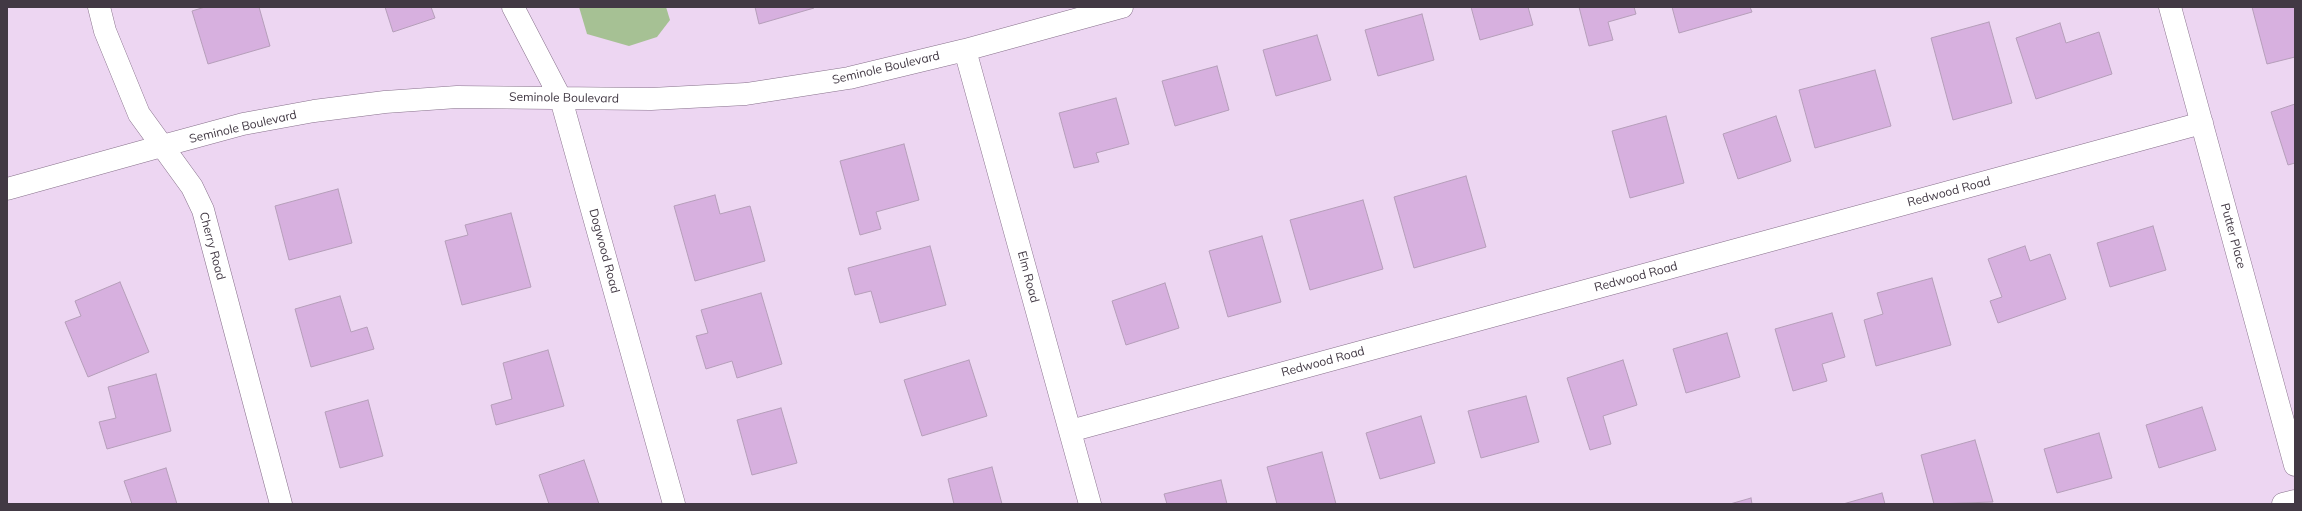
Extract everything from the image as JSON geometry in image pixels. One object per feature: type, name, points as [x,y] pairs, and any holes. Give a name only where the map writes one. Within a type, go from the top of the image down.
[{"type":"street","name":"Cherry Road","points":[[99,7],[105,31],[139,114],[192,187],[203,210],[281,504]]},
{"type":"street","name":"Dogwood Road","points":[[513,7],[562,99],[674,504]]},
{"type":"street","name":"Seminole Boulevard","points":[[7,189],[243,124],[314,111],[361,105],[457,97],[651,99],[746,94],[849,78],[966,50],[1122,7]]},
{"type":"street","name":"Putter Place","points":[[2170,7],[2295,466]]},
{"type":"street","name":"Elm Road","points":[[966,50],[1090,504]]},
{"type":"street","name":"Redwood Road","points":[[1070,431],[2202,123]]},
{"type":"street","points":[[2283,504],[2295,501]]},
{"type":"green space","points":[[579,7],[666,7],[670,20],[657,37],[629,46],[587,34]]},
{"type":"building","points":[[205,7],[259,7],[270,46],[208,64],[192,11]]},
{"type":"building","points":[[385,7],[431,7],[435,18],[393,32]]},
{"type":"building","points":[[755,7],[814,7],[814,8],[759,24]]},
{"type":"building","points":[[1471,7],[1528,7],[1533,25],[1480,40]]},
{"type":"building","points":[[1579,7],[1634,7],[1636,14],[1608,22],[1613,40],[1589,46]]},
{"type":"building","points":[[1672,7],[1750,7],[1752,12],[1679,33]]},
{"type":"building","points":[[2252,7],[2295,7],[2295,57],[2267,64]]},
{"type":"building","points":[[1422,14],[1434,60],[1378,76],[1365,30]]},
{"type":"building","points":[[1989,22],[2012,103],[1953,120],[1931,38]]},
{"type":"building","points":[[2060,23],[2066,43],[2099,32],[2112,74],[2036,99],[2016,38]]},
{"type":"building","points":[[1317,35],[1331,80],[1276,96],[1263,50]]},
{"type":"building","points":[[1217,66],[1229,110],[1175,126],[1162,81]]},
{"type":"building","points":[[1875,70],[1891,126],[1815,148],[1799,90]]},
{"type":"building","points":[[1116,98],[1129,144],[1096,153],[1099,162],[1074,168],[1059,113]]},
{"type":"building","points":[[2295,104],[2295,163],[2288,165],[2271,112]]},
{"type":"building","points":[[1666,116],[1684,183],[1630,198],[1612,131]]},
{"type":"building","points":[[1776,116],[1791,161],[1738,179],[1723,134]]},
{"type":"building","points":[[904,144],[919,200],[876,212],[881,229],[860,235],[840,161]]},
{"type":"building","points":[[1466,176],[1486,247],[1414,268],[1394,197]]},
{"type":"building","points":[[338,189],[352,243],[289,260],[275,206]]},
{"type":"building","points":[[715,195],[720,214],[750,206],[765,261],[695,281],[674,206]]},
{"type":"building","points":[[1363,200],[1383,269],[1310,290],[1290,220]]},
{"type":"building","points":[[511,213],[531,287],[462,305],[445,241],[468,235],[465,225]]},
{"type":"building","points":[[2153,226],[2166,270],[2110,287],[2097,243]]},
{"type":"building","points":[[1262,236],[1281,302],[1228,317],[1209,251]]},
{"type":"building","points":[[930,246],[946,305],[880,323],[871,291],[855,295],[848,268]]},
{"type":"building","points":[[2025,246],[2030,261],[2050,254],[2066,299],[1998,323],[1990,301],[2002,297],[1988,259]]},
{"type":"building","points":[[1932,278],[1951,345],[1876,366],[1864,320],[1883,314],[1877,293]]},
{"type":"building","points":[[120,282],[149,352],[88,377],[65,322],[81,316],[75,301]]},
{"type":"building","points":[[1165,283],[1179,328],[1126,345],[1112,301]]},
{"type":"building","points":[[761,293],[782,364],[737,378],[732,361],[706,369],[696,336],[708,333],[701,310]]},
{"type":"building","points":[[340,296],[351,332],[367,327],[374,349],[311,367],[295,309]]},
{"type":"building","points":[[1832,313],[1845,357],[1822,364],[1827,381],[1793,391],[1775,329]]},
{"type":"building","points":[[1727,333],[1740,377],[1686,393],[1673,349]]},
{"type":"building","points":[[548,350],[564,406],[496,425],[491,405],[512,399],[503,363]]},
{"type":"building","points":[[969,360],[987,416],[922,436],[904,380]]},
{"type":"building","points":[[1623,360],[1637,405],[1603,416],[1611,444],[1590,450],[1567,378]]},
{"type":"building","points":[[156,374],[171,431],[107,449],[99,422],[116,418],[108,387]]},
{"type":"building","points":[[1526,396],[1539,442],[1481,458],[1468,411]]},
{"type":"building","points":[[368,400],[383,456],[340,468],[325,412]]},
{"type":"building","points":[[2202,407],[2216,450],[2159,468],[2146,425]]},
{"type":"building","points":[[781,408],[797,463],[752,475],[737,420]]},
{"type":"building","points":[[1421,416],[1435,463],[1380,479],[1366,433]]},
{"type":"building","points":[[2099,433],[2112,478],[2057,493],[2044,449]]},
{"type":"building","points":[[1975,440],[1993,502],[1934,504],[1921,455]]},
{"type":"building","points":[[1322,452],[1336,504],[1277,504],[1267,467]]},
{"type":"building","points":[[584,460],[599,504],[549,504],[539,475]]},
{"type":"building","points":[[992,467],[1002,504],[954,504],[948,479]]},
{"type":"building","points":[[166,468],[177,504],[132,504],[124,481]]},
{"type":"building","points":[[1221,480],[1227,504],[1167,504],[1164,494]]},
{"type":"building","points":[[1882,493],[1885,504],[1843,504]]},
{"type":"building","points":[[1751,498],[1752,504],[1730,504]]}]
